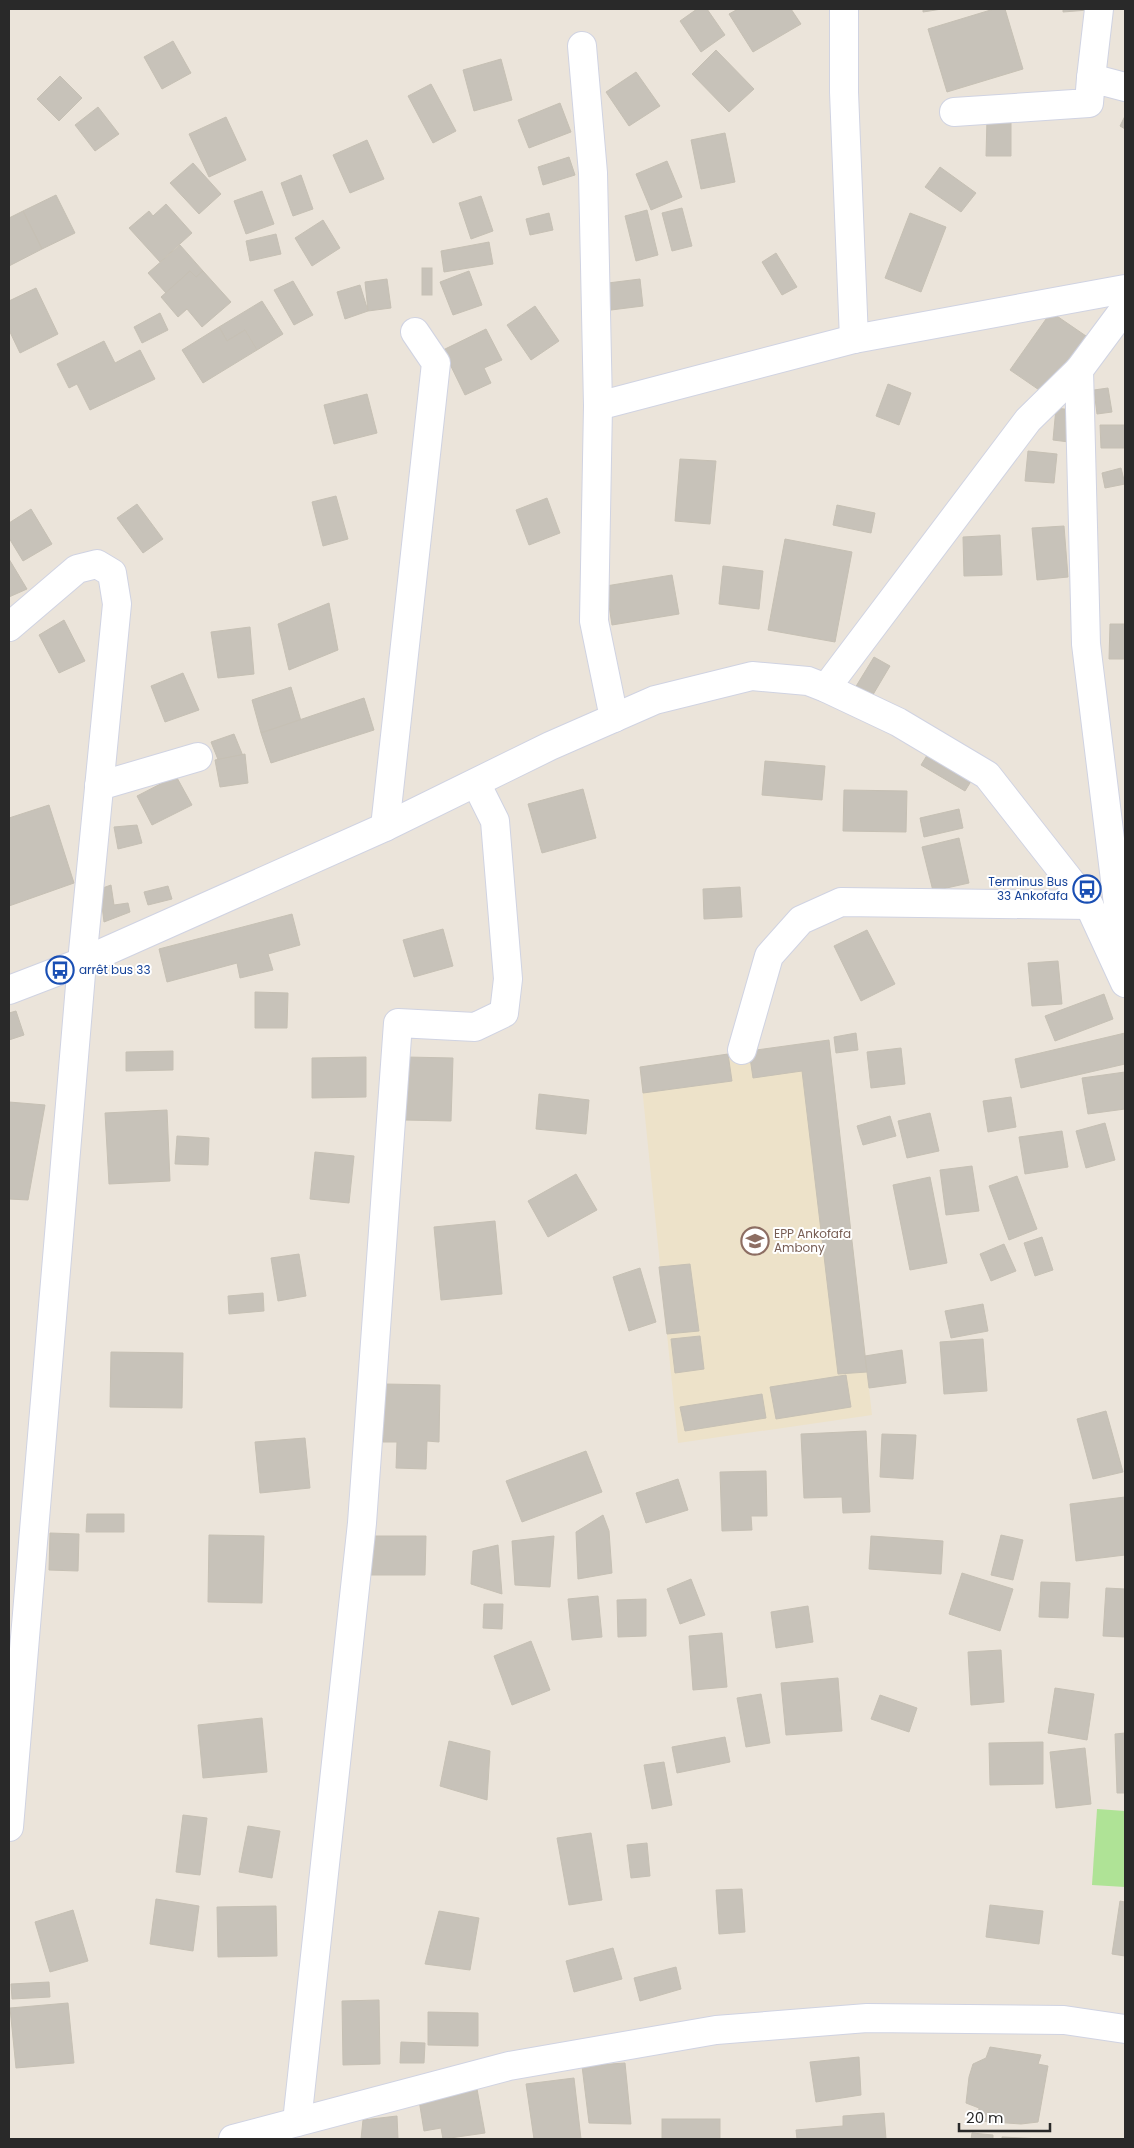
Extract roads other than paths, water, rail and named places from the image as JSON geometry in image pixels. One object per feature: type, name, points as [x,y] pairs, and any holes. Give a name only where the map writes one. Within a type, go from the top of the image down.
[{"type":"street","points":[[844,9],[844,92],[854,339]]},
{"type":"street","points":[[954,112],[1089,104],[1099,9]]},
{"type":"street","points":[[582,46],[594,173],[598,406],[594,621],[614,718]]},
{"type":"street","points":[[1091,78],[1125,87]]},
{"type":"street","points":[[598,406],[854,339],[1125,288]]},
{"type":"street","points":[[826,688],[1028,420],[1079,370],[1125,308]]},
{"type":"street","points":[[385,827],[436,363],[415,332]]},
{"type":"street","points":[[1079,370],[1086,644],[1125,961]]},
{"type":"street","points":[[9,626],[76,569],[97,564],[112,573],[117,604],[82,962],[9,1827]]},
{"type":"street","points":[[9,990],[82,962],[385,827],[655,700],[752,676],[808,682],[826,688],[898,722],[986,775],[1089,905],[1125,984]]},
{"type":"street","points":[[99,786],[198,757]]},
{"type":"street","points":[[297,2122],[362,1523],[398,1023],[475,1027],[504,1013],[508,979],[495,821],[476,783]]},
{"type":"street","points":[[742,1050],[769,956],[802,920],[841,902],[1089,905]]},
{"type":"street","points":[[233,2139],[509,2066],[716,2030],[867,2018],[1064,2020],[1125,2029]]},
{"type":"place","name":"Terminus Bus 33 Ankofafa","points":[[1087,889]]},
{"type":"place","name":"arrêt bus 33","points":[[60,970]]},
{"type":"place","name":"EPP Ankofafa Ambony","points":[[755,1241]]}]
